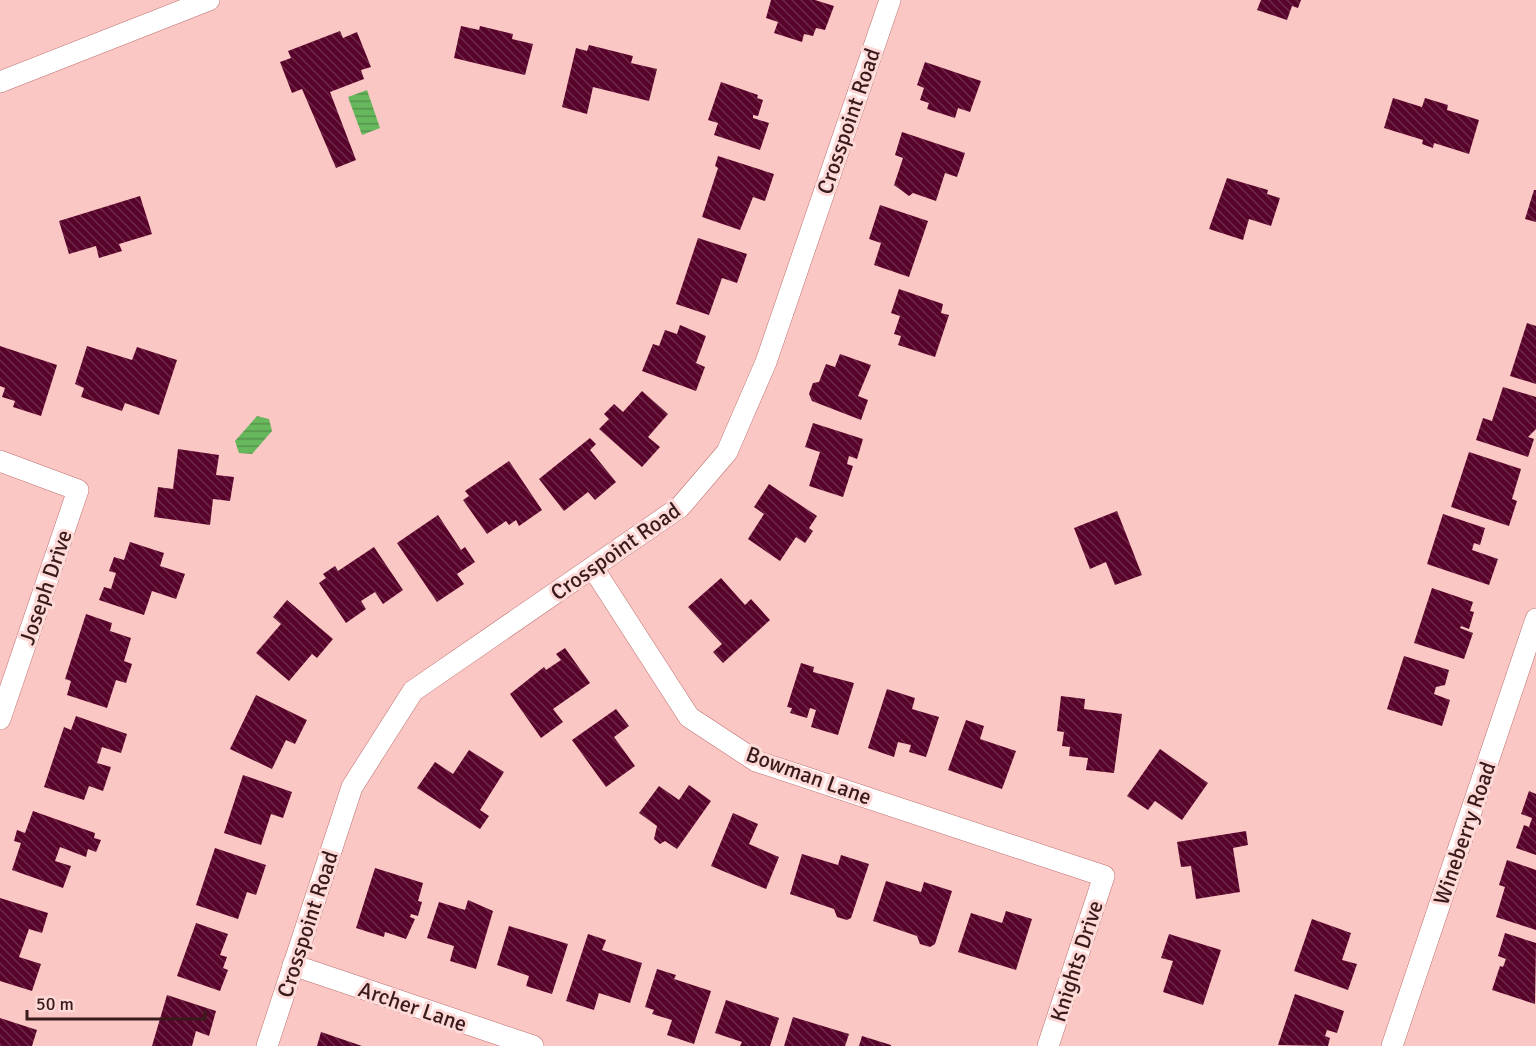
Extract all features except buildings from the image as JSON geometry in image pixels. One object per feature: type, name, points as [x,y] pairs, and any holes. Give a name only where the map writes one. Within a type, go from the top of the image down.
[{"type":"street","points":[[0,82],[209,0]]},
{"type":"street","name":"Crosspoint Road","points":[[267,1046],[352,787],[413,691],[680,507],[727,452],[766,363],[890,0]]},
{"type":"street","name":"Joseph Drive","points":[[0,461],[78,490],[0,719]]},
{"type":"street","name":"Bowman Lane","points":[[593,568],[689,717],[756,761],[1104,876]]},
{"type":"street","name":"Wineberry Road","points":[[1392,1046],[1536,619]]},
{"type":"street","name":"Knights Drive","points":[[1048,1046],[1104,876]]},
{"type":"street","name":"Archer Lane","points":[[293,965],[533,1046]]},
{"type":"shaded area","points":[[367,90],[380,128],[362,135],[348,97]]},
{"type":"shaded area","points":[[257,416],[269,419],[272,431],[252,454],[239,453],[235,441]]}]
